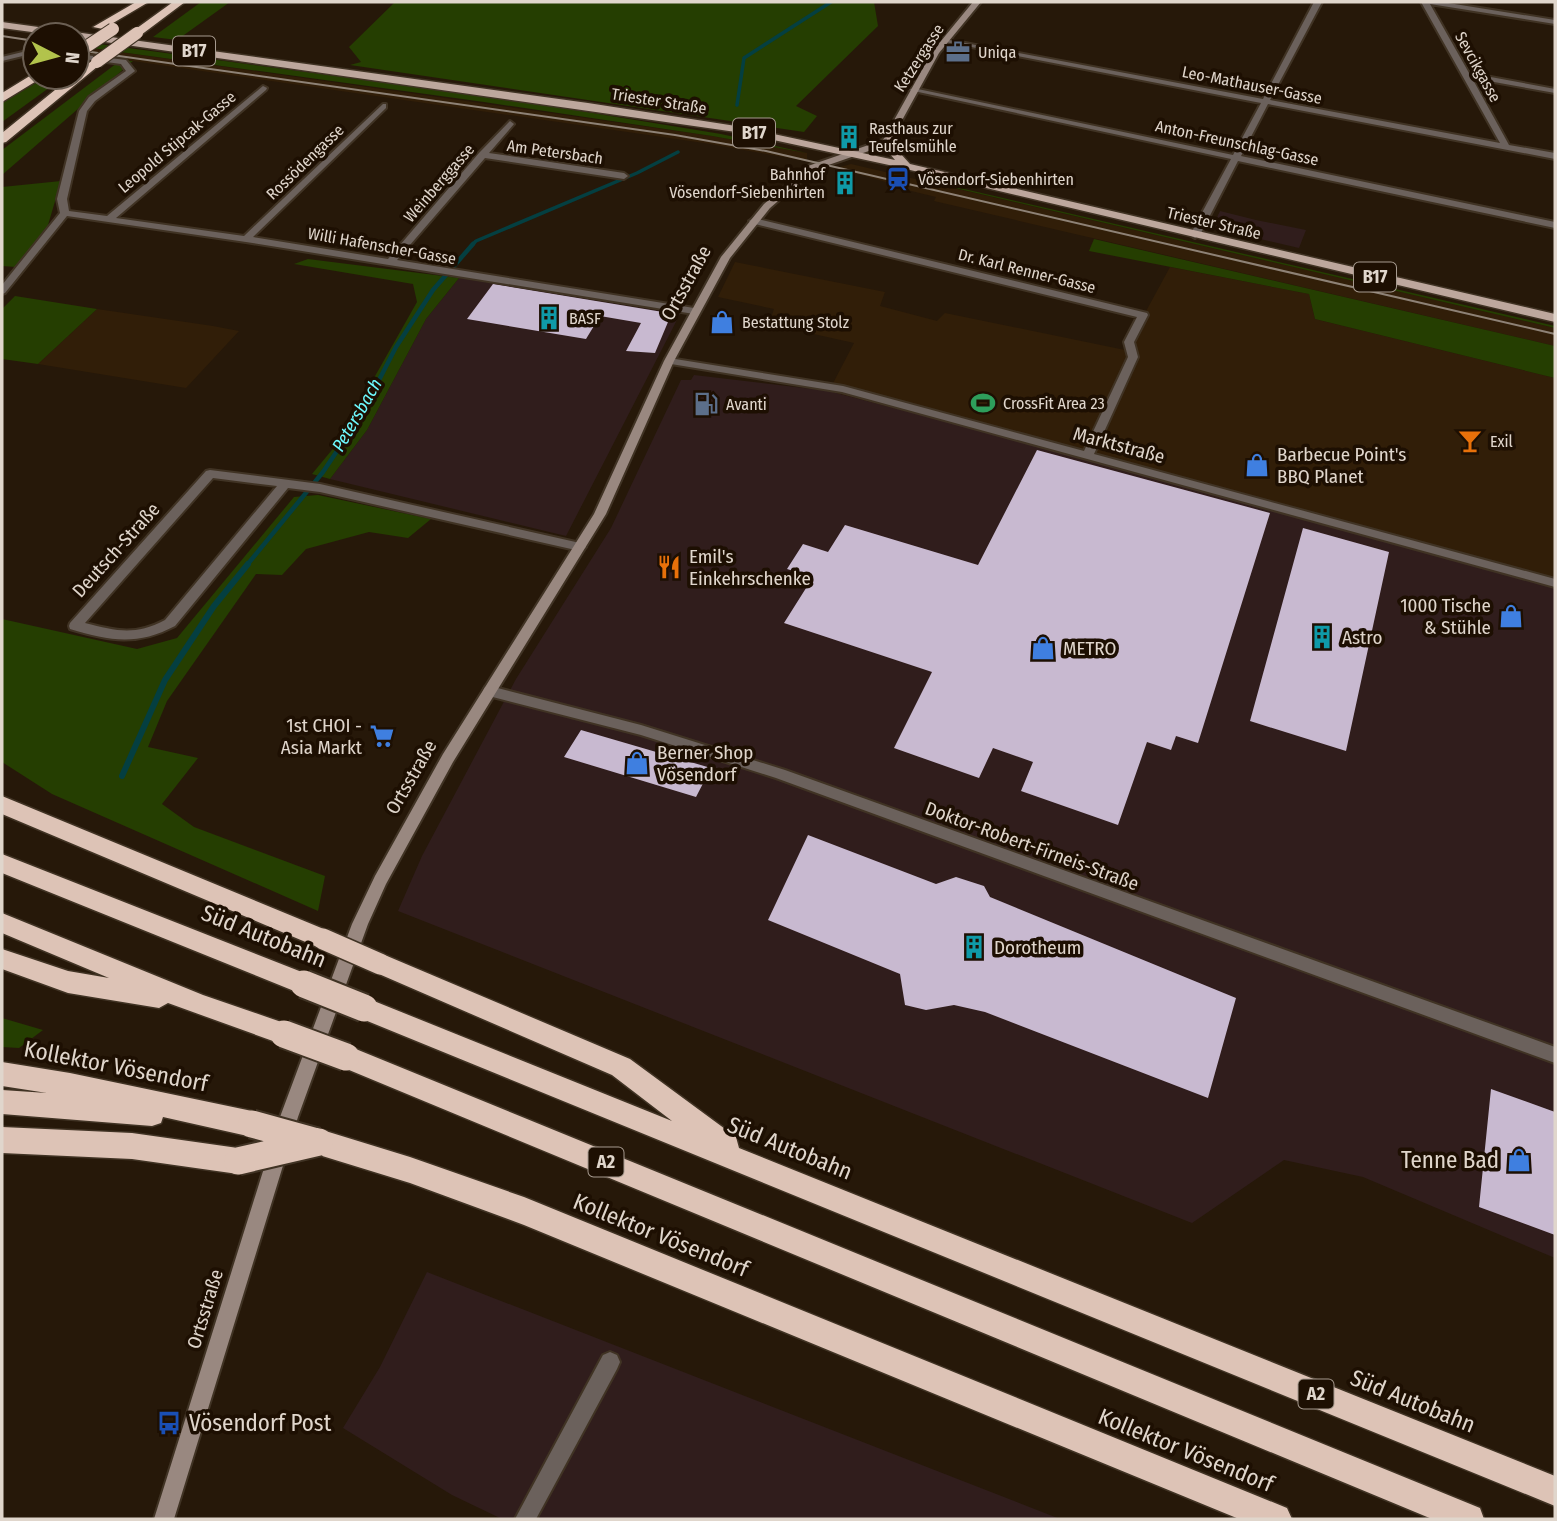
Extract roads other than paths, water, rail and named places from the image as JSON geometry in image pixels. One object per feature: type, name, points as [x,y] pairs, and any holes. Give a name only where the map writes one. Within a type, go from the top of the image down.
[{"type":"highway","points":[[91,41],[105,28],[145,2]]},
{"type":"highway","points":[[91,66],[180,2]]},
{"type":"highway","points":[[91,33],[105,28]]},
{"type":"highway","points":[[2,139],[97,62]]},
{"type":"highway","points":[[2,98],[21,87]]},
{"type":"highway","points":[[2,128],[55,91]]},
{"type":"highway","points":[[2,793],[12,808],[621,1067],[751,1164]]},
{"type":"highway","name":"Süd Autobahn","points":[[2,863],[1555,1491]]},
{"type":"highway","name":"A2","points":[[2,923],[199,1004],[346,1057],[1469,1519]]},
{"type":"highway","points":[[2,959],[68,982],[199,1004]]},
{"type":"highway","name":"Kollektor Vösendorf","points":[[2,1074],[70,1085],[252,1124],[411,1170],[524,1211],[1276,1519]]},
{"type":"highway","points":[[2,1102],[49,1104],[252,1124]]},
{"type":"highway","points":[[2,1140],[132,1146],[238,1161],[319,1142]]},
{"type":"main road","name":"Ketzergasse","points":[[891,134],[913,90],[944,41],[977,2]]},
{"type":"main road","name":"Triester Straße","points":[[2,25],[21,28]]},
{"type":"main road","name":"Triester Straße","points":[[91,40],[672,118],[856,154],[1555,318]]},
{"type":"main road","points":[[856,154],[882,145],[891,134]]},
{"type":"main road","points":[[891,134],[895,154],[906,166]]},
{"type":"main road","name":"Ortsstraße","points":[[164,1519],[289,1117],[360,924],[411,823],[600,514],[669,361],[719,267],[754,221],[779,194],[811,168],[856,154]]},
{"type":"street","points":[[1195,235],[1318,2]]},
{"type":"street","points":[[1428,2],[1555,22]]},
{"type":"street","name":"Sevcikgasse","points":[[1428,2],[1506,146]]},
{"type":"street","name":"Leo-Mathauser-Gasse","points":[[944,41],[1555,156]]},
{"type":"street","points":[[2,59],[21,54]]},
{"type":"street","points":[[2,291],[65,213],[62,199],[83,111],[92,99],[131,71],[123,62],[91,56]]},
{"type":"street","points":[[1466,75],[1555,91]]},
{"type":"street","name":"Leopold Stipcak-Gasse","points":[[110,218],[263,88]]},
{"type":"street","name":"Anton-Freunschlag-Gasse","points":[[913,90],[1555,225]]},
{"type":"street","name":"Rossödengasse","points":[[246,239],[383,106]]},
{"type":"street","name":"Weinberggasse","points":[[390,262],[510,124]]},
{"type":"street","name":"Am Petersbach","points":[[482,155],[624,176]]},
{"type":"street","name":"Willi Hafenscher-Gasse","points":[[65,213],[246,239],[694,311]]},
{"type":"street","name":"Dr. Karl Renner-Gasse","points":[[754,221],[1143,315],[1129,342],[1133,357],[1088,455]]},
{"type":"street","name":"Marktstraße","points":[[669,361],[843,389],[1555,583]]},
{"type":"street","name":"Deutsch-Straße","points":[[285,484],[170,623],[151,635],[134,638],[75,625],[210,474],[314,487],[580,547]]},
{"type":"street","name":"Doktor-Robert-Firneis-Straße","points":[[490,691],[641,730],[780,774],[1555,1055]]},
{"type":"street","points":[[525,1519],[610,1362]]},
{"type":"waterway","name":"Petersbach","points":[[737,105],[744,58],[831,2]]},
{"type":"waterway","name":"Petersbach","points":[[473,244],[637,173],[678,152]]},
{"type":"waterway","name":"Petersbach","points":[[247,565],[323,472],[361,415],[396,347],[433,290],[473,244]]},
{"type":"waterway","name":"Petersbach","points":[[122,776],[165,680],[214,606],[248,564]]},
{"type":"tram line","points":[[2,36],[21,39]]},
{"type":"tram line","points":[[91,52],[675,135],[766,151],[1555,334]]},
{"type":"place","name":"Uniqa","points":[[958,52]]},
{"type":"place","name":"Rasthaus zur Teufelsmühle","points":[[849,137]]},
{"type":"place","name":"Vösendorf-Siebenhirten","points":[[898,179]]},
{"type":"place","name":"Bahnhof Vösendorf-Siebenhirten","points":[[845,183]]},
{"type":"place","name":"BASF","points":[[549,318]]},
{"type":"place","name":"Bestattung Stolz","points":[[722,322]]},
{"type":"place","name":"CrossFit Area 23","points":[[983,403]]},
{"type":"place","name":"Avanti","points":[[706,404]]},
{"type":"place","name":"Exil","points":[[1470,441]]},
{"type":"place","name":"Barbecue Point's BBQ Planet","points":[[1257,465]]},
{"type":"place","name":"Emil's Einkehrschenke","points":[[669,567]]},
{"type":"place","name":"1000 Tische & Stühle","points":[[1511,616]]},
{"type":"place","name":"Astro","points":[[1322,637]]},
{"type":"place","name":"METRO","points":[[1043,648]]},
{"type":"place","name":"1st CHOI - Asia Markt","points":[[382,736]]},
{"type":"place","name":"Berner Shop Vösendorf","points":[[637,763]]},
{"type":"place","name":"Dorotheum","points":[[974,947]]},
{"type":"place","name":"Tenne Bad","points":[[1519,1160]]},
{"type":"place","name":"Vösendorf Post","points":[[169,1423]]}]
